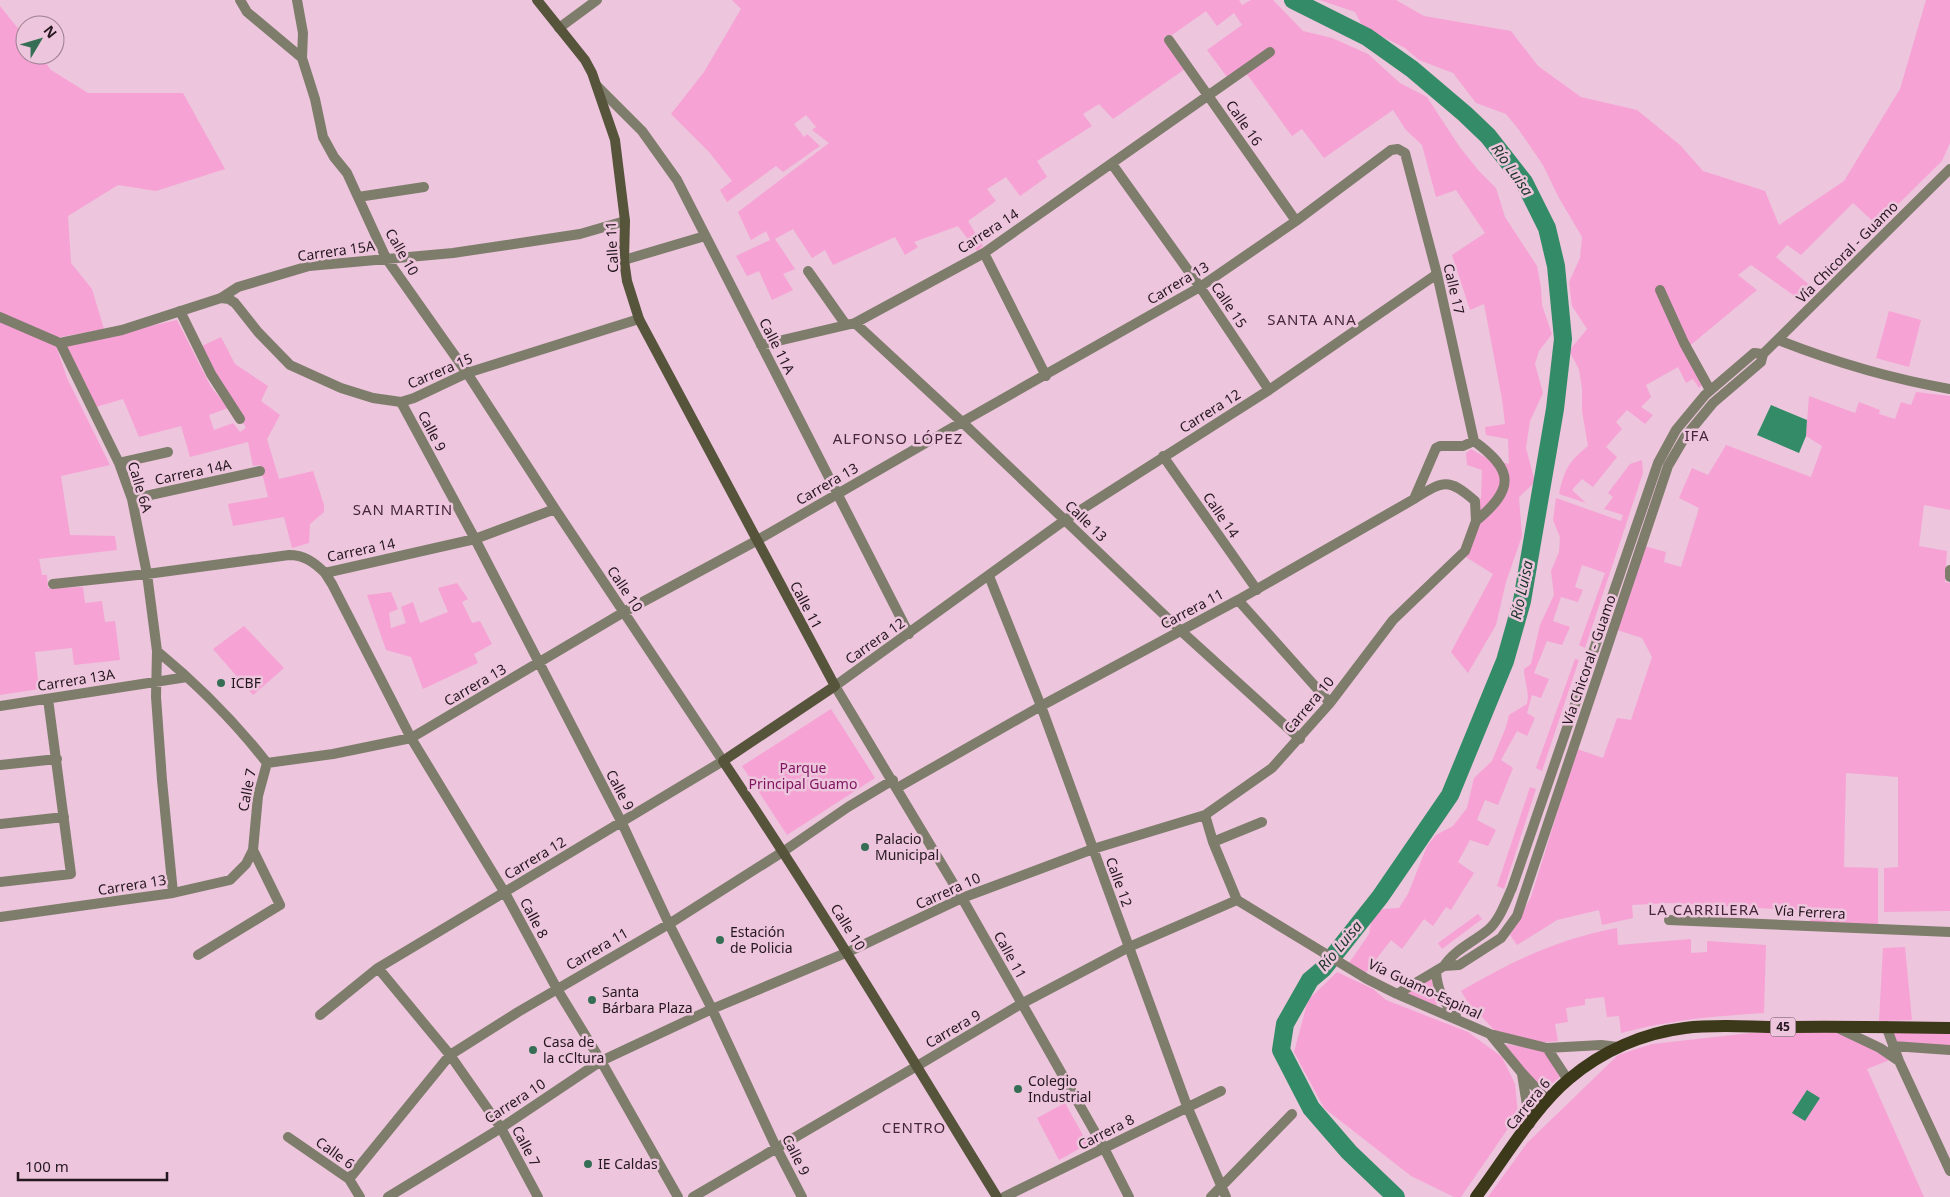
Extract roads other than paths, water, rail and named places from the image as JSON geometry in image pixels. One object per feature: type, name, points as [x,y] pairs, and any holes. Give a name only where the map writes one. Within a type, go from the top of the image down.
[{"type":"main road","name":"Calle 11","points":[[537,0],[585,60],[597,86],[615,140],[624,221],[624,260],[627,281],[639,320],[835,686]]},
{"type":"main road","name":"Carrera 12","points":[[724,761],[835,686]]},
{"type":"main road","name":"Calle 10","points":[[724,761],[848,952],[998,1197]]},
{"type":"main road","name":"45","points":[[1618,1047],[1638,1039],[1686,1028],[1835,1026],[1950,1028]]},
{"type":"main road","name":"Carrera 6","points":[[1476,1196],[1548,1100],[1568,1080],[1590,1063],[1618,1047]]},
{"type":"street","points":[[240,0],[247,12],[302,58]]},
{"type":"street","points":[[297,0],[303,33],[302,58]]},
{"type":"street","points":[[559,28],[597,0]]},
{"type":"street","name":"Calle 16","points":[[1169,40],[1296,221]]},
{"type":"street","points":[[1208,97],[1270,52]]},
{"type":"street","name":"Calle 10","points":[[302,58],[315,99],[323,137],[334,157],[347,173],[386,258],[467,373],[555,509],[724,761]]},
{"type":"street","name":"Calle 11A","points":[[597,86],[642,131],[661,155],[677,180],[909,634]]},
{"type":"street","name":"Carrera 14","points":[[762,345],[850,324],[984,253],[1208,97]]},
{"type":"street","name":"Carrera 13","points":[[267,763],[332,754],[411,738],[624,612],[756,541],[1200,287],[1296,221],[1391,150],[1398,149]]},
{"type":"street","name":"Calle 17","points":[[1398,149],[1405,153],[1437,274],[1474,441]]},
{"type":"street","name":"Calle 15","points":[[1112,164],[1200,287],[1270,390]]},
{"type":"street","name":"Vía Chicoral - Guamo","points":[[1440,968],[1458,965],[1501,938],[1510,927],[1526,893],[1668,466],[1685,437],[1713,403],[1762,362],[1763,354],[1950,170]]},
{"type":"street","points":[[358,197],[424,187]]},
{"type":"street","name":"Carrera 15A","points":[[60,343],[122,330],[220,298],[238,286],[309,266],[453,253],[516,244],[580,234],[624,221]]},
{"type":"street","points":[[624,260],[705,236]]},
{"type":"street","points":[[984,253],[1046,376]]},
{"type":"street","name":"Calle 13","points":[[808,271],[850,324],[962,422],[1180,630],[1300,739]]},
{"type":"street","name":"Carrera 12","points":[[835,686],[1064,520],[1270,390],[1437,274]]},
{"type":"street","points":[[1660,290],[1713,403]]},
{"type":"street","name":"Carrera 15","points":[[220,298],[229,299],[235,303],[258,332],[290,365],[341,388],[373,398],[401,402],[414,398],[467,373],[639,320]]},
{"type":"street","points":[[180,311],[211,374],[240,419]]},
{"type":"street","points":[[0,317],[60,343]]},
{"type":"street","points":[[1778,340],[1864,369],[1915,383],[1950,389]]},
{"type":"street","name":"Calle 6A","points":[[60,343],[119,463],[132,499],[147,574],[157,651],[156,682],[162,780],[173,893]]},
{"type":"street","name":"Vía Chicoral - Guamo","points":[[1397,994],[1440,968],[1451,955],[1490,928],[1503,908],[1512,888],[1658,463],[1676,430],[1708,392],[1754,353],[1763,354]]},
{"type":"street","name":"Calle 9","points":[[401,402],[475,539],[621,822],[712,1009],[776,1147],[802,1197]]},
{"type":"street","points":[[1414,499],[1436,448],[1440,446],[1463,446],[1474,441],[1489,451],[1502,467],[1506,477],[1502,491],[1490,510],[1476,521]]},
{"type":"street","points":[[119,463],[168,452]]},
{"type":"street","name":"Calle 14","points":[[1163,456],[1257,590]]},
{"type":"street","name":"Carrera 14A","points":[[132,499],[260,471]]},
{"type":"street","name":"Carrera 11","points":[[349,1179],[450,1055],[557,989],[669,924],[784,851],[848,807],[895,784],[1257,590],[1438,484],[1459,487],[1475,501],[1476,521]]},
{"type":"street","points":[[1649,490],[1659,494]]},
{"type":"street","name":"Carrera 14","points":[[53,584],[147,574],[289,555],[304,557],[325,573],[475,539],[555,509]]},
{"type":"street","name":"Carrera 10","points":[[388,1197],[501,1128],[601,1061],[712,1009],[848,952],[962,898],[1093,849],[1204,815],[1272,768],[1300,739],[1393,620],[1465,551],[1476,521]]},
{"type":"street","points":[[1625,561],[1636,565]]},
{"type":"street","points":[[1950,570],[1950,577]]},
{"type":"street","name":"Calle 8","points":[[325,573],[411,738],[505,893],[557,989],[601,1061],[678,1197]]},
{"type":"street","name":"Calle 12","points":[[989,576],[1041,706],[1187,1106],[1226,1197]]},
{"type":"street","points":[[1238,600],[1330,703]]},
{"type":"street","points":[[157,651],[187,677]]},
{"type":"street","points":[[1592,654],[1604,658]]},
{"type":"street","points":[[156,682],[187,677]]},
{"type":"street","name":"Calle 7","points":[[187,677],[250,741],[267,763],[258,796],[253,850]]},
{"type":"street","name":"Carrera 13A","points":[[0,706],[156,682]]},
{"type":"street","name":"Calle 11","points":[[835,686],[962,898],[1104,1148],[1129,1197]]},
{"type":"street","points":[[0,882],[71,874],[48,699]]},
{"type":"street","points":[[0,765],[57,759]]},
{"type":"street","name":"Carrera 12","points":[[320,1015],[378,968],[724,761]]},
{"type":"street","points":[[1551,775],[1564,780]]},
{"type":"street","points":[[1204,815],[1236,900]]},
{"type":"street","points":[[0,824],[64,817]]},
{"type":"street","points":[[1213,842],[1262,822]]},
{"type":"street","points":[[198,956],[280,905],[253,850]]},
{"type":"street","name":"Carrera 13","points":[[0,917],[173,893],[230,880],[246,864],[253,850]]},
{"type":"street","name":"Vía Guamo-Espinal","points":[[1236,900],[1368,979],[1397,994],[1490,1034],[1547,1048],[1601,1045],[1618,1047]]},
{"type":"street","name":"Carrera 9","points":[[693,1197],[1022,1004],[1129,947],[1236,900]]},
{"type":"street","name":"Vía Ferrera","points":[[1670,920],[1950,932]]},
{"type":"street","name":"Calle 7","points":[[378,968],[450,1055],[501,1128],[538,1197]]},
{"type":"street","points":[[1440,968],[1437,982],[1441,996],[1449,1009],[1461,1020]]},
{"type":"street","points":[[1835,1026],[1880,1048],[1899,1061]]},
{"type":"street","points":[[1886,1026],[1899,1061],[1950,1171]]},
{"type":"street","points":[[1490,1034],[1522,1073],[1548,1100]]},
{"type":"street","points":[[1894,1046],[1950,1050]]},
{"type":"street","points":[[1547,1048],[1568,1080]]},
{"type":"street","points":[[1522,1073],[1530,1124]]},
{"type":"street","name":"Carrera 8","points":[[1004,1197],[1220,1091]]},
{"type":"street","points":[[1211,1197],[1292,1114]]},
{"type":"street","name":"Calle 6","points":[[288,1137],[349,1179],[360,1197]]},
{"type":"waterway","name":"Río Luisa","points":[[1293,0],[1367,37],[1412,69],[1488,136],[1524,182],[1547,228],[1556,266],[1563,339],[1555,409],[1522,601],[1505,661],[1450,795],[1380,897],[1323,969],[1310,980],[1285,1024],[1281,1050],[1311,1108],[1349,1152],[1396,1197]]},
{"type":"place","name":"ICBF","points":[[221,683]]},
{"type":"place","name":"Palacio Municipal","points":[[865,847]]},
{"type":"place","name":"Estación de Policia","points":[[720,940]]},
{"type":"place","name":"Santa Bárbara Plaza","points":[[592,1000]]},
{"type":"place","name":"Casa de la cCltura","points":[[533,1050]]},
{"type":"place","name":"Colegio Industrial","points":[[1018,1089]]},
{"type":"place","name":"IE Caldas","points":[[588,1164]]},
{"type":"district","name":"SANTA ANA","points":[[1312,320]]},
{"type":"district","name":"IFA","points":[[1697,436]]},
{"type":"district","name":"ALFONSO LÓPEZ","points":[[898,439]]},
{"type":"district","name":"SAN MARTIN","points":[[403,510]]},
{"type":"district","name":"LA CARRILERA","points":[[1704,910]]},
{"type":"district","name":"CENTRO","points":[[914,1128]]},
{"type":"park label","name":"Parque Principal Guamo","points":[[803,776]]}]
